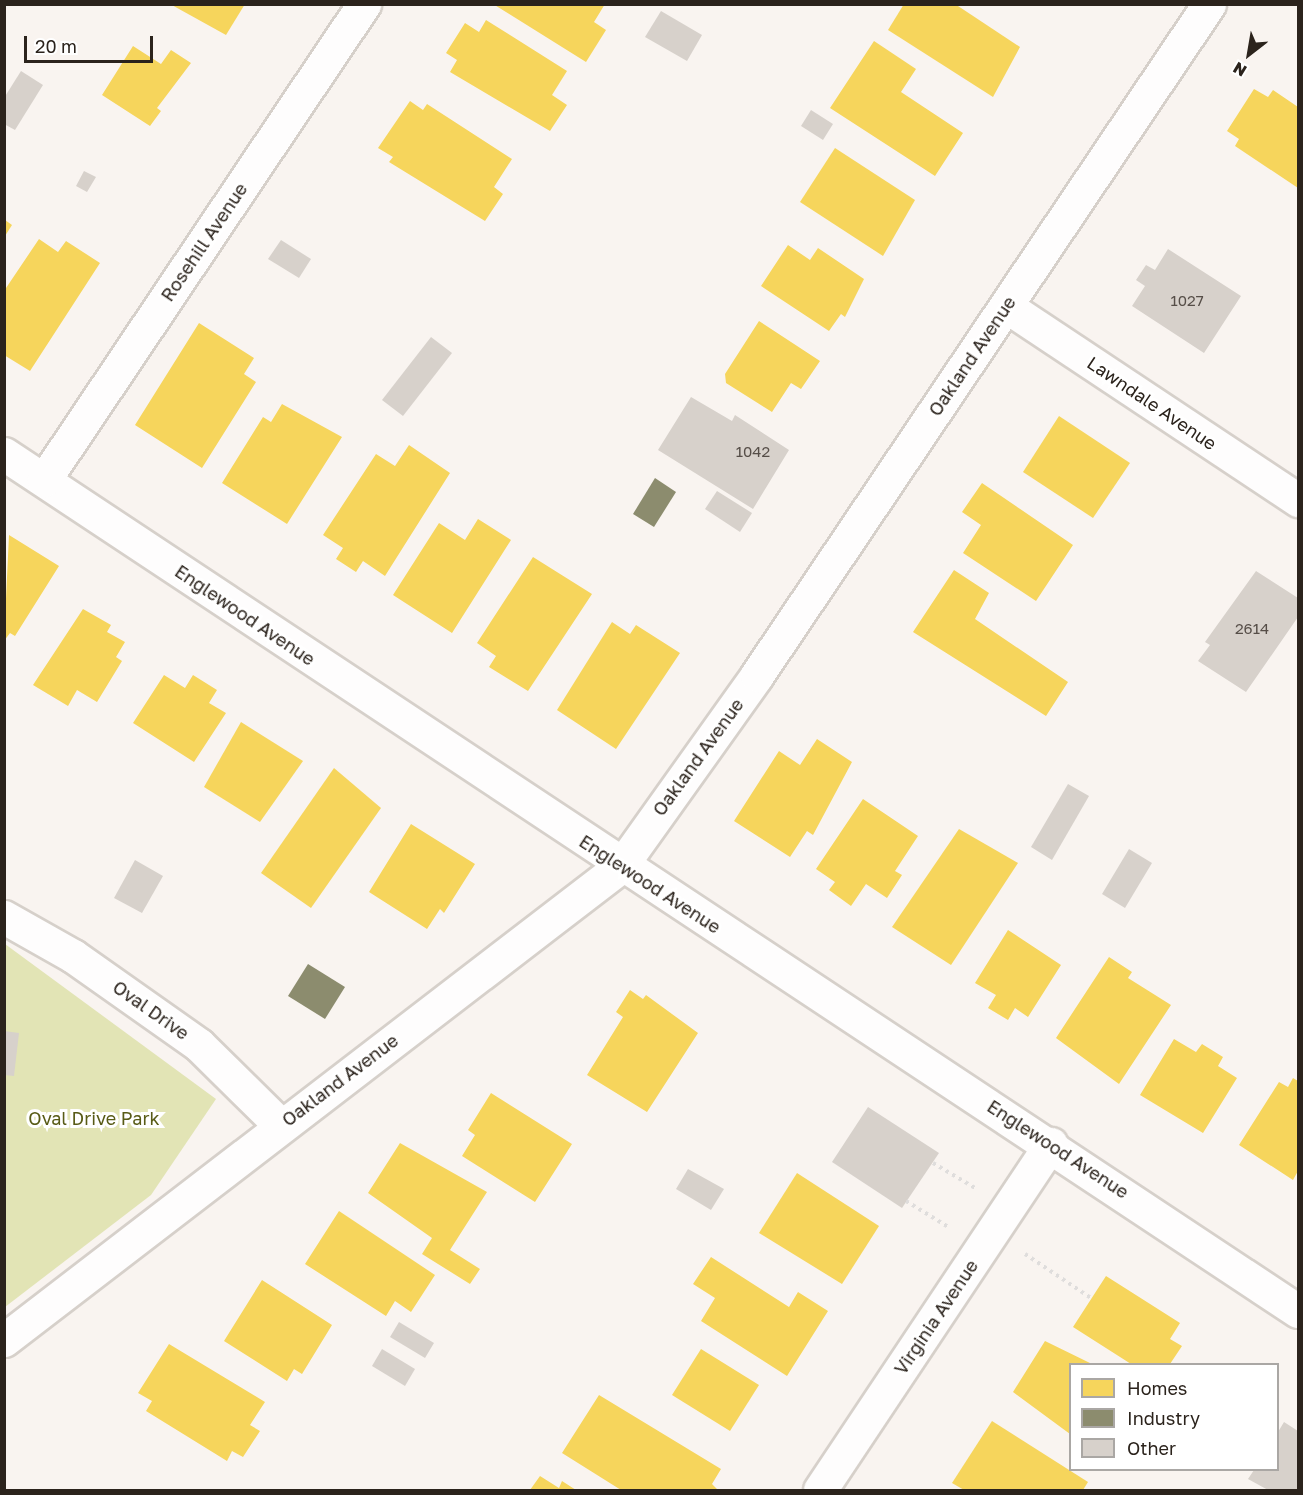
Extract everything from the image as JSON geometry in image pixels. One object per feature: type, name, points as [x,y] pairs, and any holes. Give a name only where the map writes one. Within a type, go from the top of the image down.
[{"type":"street","name":"Rosehill Avenue","points":[[44,480],[364,4]]},
{"type":"street","name":"Oakland Avenue","points":[[4,1340],[280,1125],[621,866],[757,675],[1209,4]]},
{"type":"street","name":"Lawndale Avenue","points":[[1006,306],[1299,500]]},
{"type":"street","name":"Englewood Avenue","points":[[4,454],[621,866],[1051,1144],[1299,1311]]},
{"type":"street","name":"Oval Drive","points":[[4,917],[73,956],[199,1045],[280,1125]]},
{"type":"street","name":"Virginia Avenue","points":[[820,1491],[1051,1144]]},
{"type":"path","points":[[933,1163],[983,1193]]},
{"type":"path","points":[[906,1201],[958,1233]]},
{"type":"path","points":[[1018,1249],[1091,1298]]},
{"type":"green space","name":"Oval Drive Park","points":[[5,944],[216,1099],[151,1195],[5,1307]]},
{"type":"building: Homes","points":[[170,4],[245,4],[226,35]]},
{"type":"building: Homes","points":[[493,4],[605,4],[594,22],[606,30],[586,62]]},
{"type":"building: Homes","points":[[904,4],[955,4],[1020,47],[993,97],[888,30]]},
{"type":"building: Homes","points":[[486,20],[567,71],[552,95],[567,105],[550,131],[450,72],[457,60],[446,53],[465,23],[479,32]]},
{"type":"building: Homes","points":[[874,41],[916,69],[901,92],[963,133],[935,176],[830,108]]},
{"type":"building: Homes","points":[[133,46],[161,64],[171,50],[191,63],[157,108],[161,111],[150,126],[102,95]]},
{"type":"building: Homes","points":[[1254,89],[1268,97],[1273,90],[1298,107],[1298,188],[1235,146],[1239,139],[1227,131]]},
{"type":"building: Homes","points":[[410,101],[423,110],[427,104],[512,159],[494,187],[503,194],[485,221],[389,162],[393,157],[378,148]]},
{"type":"building: Homes","points":[[835,148],[915,200],[883,256],[800,202]]},
{"type":"building: Homes","points":[[5,220],[12,225],[5,236]]},
{"type":"building: Homes","points":[[39,239],[58,252],[66,241],[100,263],[30,371],[4,355],[4,291]]},
{"type":"building: Homes","points":[[788,245],[810,260],[818,248],[864,279],[845,317],[841,314],[829,331],[761,286]]},
{"type":"building: Homes","points":[[759,321],[820,361],[801,389],[791,383],[772,412],[726,383],[725,374]]},
{"type":"building: Homes","points":[[199,323],[254,358],[244,374],[256,382],[202,468],[135,425]]},
{"type":"building: Homes","points":[[282,404],[342,437],[287,524],[222,483],[263,417],[271,422]]},
{"type":"building: Homes","points":[[1059,416],[1130,463],[1093,518],[1023,472]]},
{"type":"building: Homes","points":[[409,445],[450,473],[385,576],[363,561],[356,572],[336,559],[343,548],[323,535],[376,454],[395,466]]},
{"type":"building: Homes","points":[[982,483],[1073,545],[1036,601],[963,553],[981,525],[962,512]]},
{"type":"building: Homes","points":[[478,519],[511,540],[452,633],[393,595],[439,523],[465,540]]},
{"type":"building: Homes","points":[[9,535],[59,566],[15,636],[10,633],[4,641]]},
{"type":"building: Homes","points":[[533,557],[592,594],[528,691],[489,667],[496,656],[477,643]]},
{"type":"building: Homes","points":[[954,570],[989,593],[975,619],[1068,682],[1046,716],[913,632]]},
{"type":"building: Homes","points":[[83,609],[111,625],[107,632],[125,642],[116,657],[122,661],[97,702],[77,690],[68,706],[33,685]]},
{"type":"building: Homes","points":[[612,622],[630,634],[636,625],[680,653],[616,749],[557,710]]},
{"type":"building: Homes","points":[[164,675],[185,688],[193,675],[217,690],[209,703],[226,713],[194,762],[133,723]]},
{"type":"building: Homes","points":[[241,722],[303,761],[260,822],[204,787]]},
{"type":"building: Homes","points":[[817,739],[852,762],[813,835],[807,831],[790,857],[734,821],[779,751],[800,765]]},
{"type":"building: Homes","points":[[334,768],[381,808],[311,908],[261,873]]},
{"type":"building: Homes","points":[[863,799],[918,836],[895,871],[902,875],[887,898],[866,884],[851,906],[829,890],[835,882],[816,869]]},
{"type":"building: Homes","points":[[411,824],[475,864],[444,913],[440,909],[427,929],[369,892]]},
{"type":"building: Homes","points":[[959,829],[1018,863],[951,965],[892,927]]},
{"type":"building: Homes","points":[[1008,930],[1061,965],[1028,1017],[1015,1008],[1008,1020],[988,1008],[996,995],[975,983]]},
{"type":"building: Homes","points":[[1109,957],[1132,972],[1128,978],[1171,1005],[1119,1084],[1056,1038]]},
{"type":"building: Homes","points":[[630,990],[643,999],[646,995],[698,1033],[647,1112],[587,1075],[623,1017],[616,1012]]},
{"type":"building: Homes","points":[[1174,1039],[1196,1052],[1202,1044],[1223,1057],[1218,1066],[1237,1078],[1203,1133],[1140,1095]]},
{"type":"building: Homes","points":[[1293,1078],[1298,1081],[1298,1171],[1293,1180],[1239,1145],[1279,1082],[1288,1087]]},
{"type":"building: Homes","points":[[491,1093],[572,1144],[535,1202],[462,1156],[475,1135],[468,1130]]},
{"type":"building: Homes","points":[[400,1143],[487,1192],[450,1250],[480,1269],[470,1284],[422,1254],[432,1238],[368,1193]]},
{"type":"building: Homes","points":[[797,1173],[879,1226],[842,1284],[759,1233]]},
{"type":"building: Homes","points":[[339,1211],[435,1275],[411,1312],[395,1301],[386,1316],[305,1264]]},
{"type":"building: Homes","points":[[711,1257],[789,1307],[798,1292],[828,1311],[787,1376],[701,1321],[715,1298],[693,1284]]},
{"type":"building: Homes","points":[[1106,1276],[1180,1323],[1170,1339],[1182,1346],[1171,1363],[1129,1363],[1073,1327]]},
{"type":"building: Homes","points":[[262,1280],[332,1325],[302,1374],[294,1369],[287,1381],[224,1341]]},
{"type":"building: Homes","points":[[1045,1341],[1090,1363],[1069,1363],[1069,1433],[1013,1392]]},
{"type":"building: Homes","points":[[169,1344],[265,1402],[250,1425],[260,1431],[243,1457],[232,1451],[227,1461],[146,1411],[152,1401],[138,1393]]},
{"type":"building: Homes","points":[[701,1349],[759,1385],[730,1431],[672,1395]]},
{"type":"building: Homes","points":[[599,1395],[721,1469],[712,1484],[718,1490],[621,1490],[562,1453]]},
{"type":"building: Homes","points":[[992,1421],[1088,1482],[1083,1490],[964,1490],[952,1483]]},
{"type":"building: Homes","points":[[540,1476],[559,1488],[562,1481],[576,1490],[530,1490]]},
{"type":"building: Industry","points":[[655,478],[676,492],[654,527],[633,514]]},
{"type":"building: Industry","points":[[308,964],[345,987],[325,1019],[288,996]]},
{"type":"building: Other","points":[[661,11],[702,35],[687,61],[645,37]]},
{"type":"building: Other","points":[[21,71],[43,85],[15,130],[4,124],[4,98]]},
{"type":"building: Other","points":[[811,110],[833,124],[823,140],[801,126]]},
{"type":"building: Other","points":[[84,171],[96,177],[87,192],[76,186]]},
{"type":"building: Other","points":[[281,240],[311,259],[299,278],[268,259]]},
{"type":"building: Other","points":[[1168,249],[1241,296],[1204,353],[1132,306],[1145,286],[1136,280],[1146,265],[1155,270]]},
{"type":"building: Other","points":[[431,337],[452,353],[403,416],[382,400]]},
{"type":"building: Other","points":[[691,397],[732,421],[735,415],[789,450],[753,509],[658,450]]},
{"type":"building: Other","points":[[717,491],[752,513],[740,532],[705,509]]},
{"type":"building: Other","points":[[1256,571],[1298,598],[1298,617],[1246,692],[1198,661],[1210,645],[1205,642]]},
{"type":"building: Other","points":[[1068,784],[1089,796],[1052,860],[1031,847]]},
{"type":"building: Other","points":[[1129,849],[1152,863],[1125,908],[1102,894]]},
{"type":"building: Other","points":[[135,860],[163,876],[142,913],[114,898]]},
{"type":"building: Other","points":[[4,1031],[19,1033],[14,1076],[4,1075]]},
{"type":"building: Other","points":[[868,1107],[939,1153],[902,1208],[832,1162]]},
{"type":"building: Other","points":[[688,1169],[724,1189],[711,1210],[676,1189]]},
{"type":"building: Other","points":[[399,1322],[434,1343],[425,1358],[390,1337]]},
{"type":"building: Other","points":[[382,1349],[415,1369],[405,1386],[372,1366]]},
{"type":"building: Other","points":[[1284,1422],[1298,1431],[1298,1490],[1268,1490],[1248,1479],[1253,1471],[1279,1471],[1279,1430]]}]
